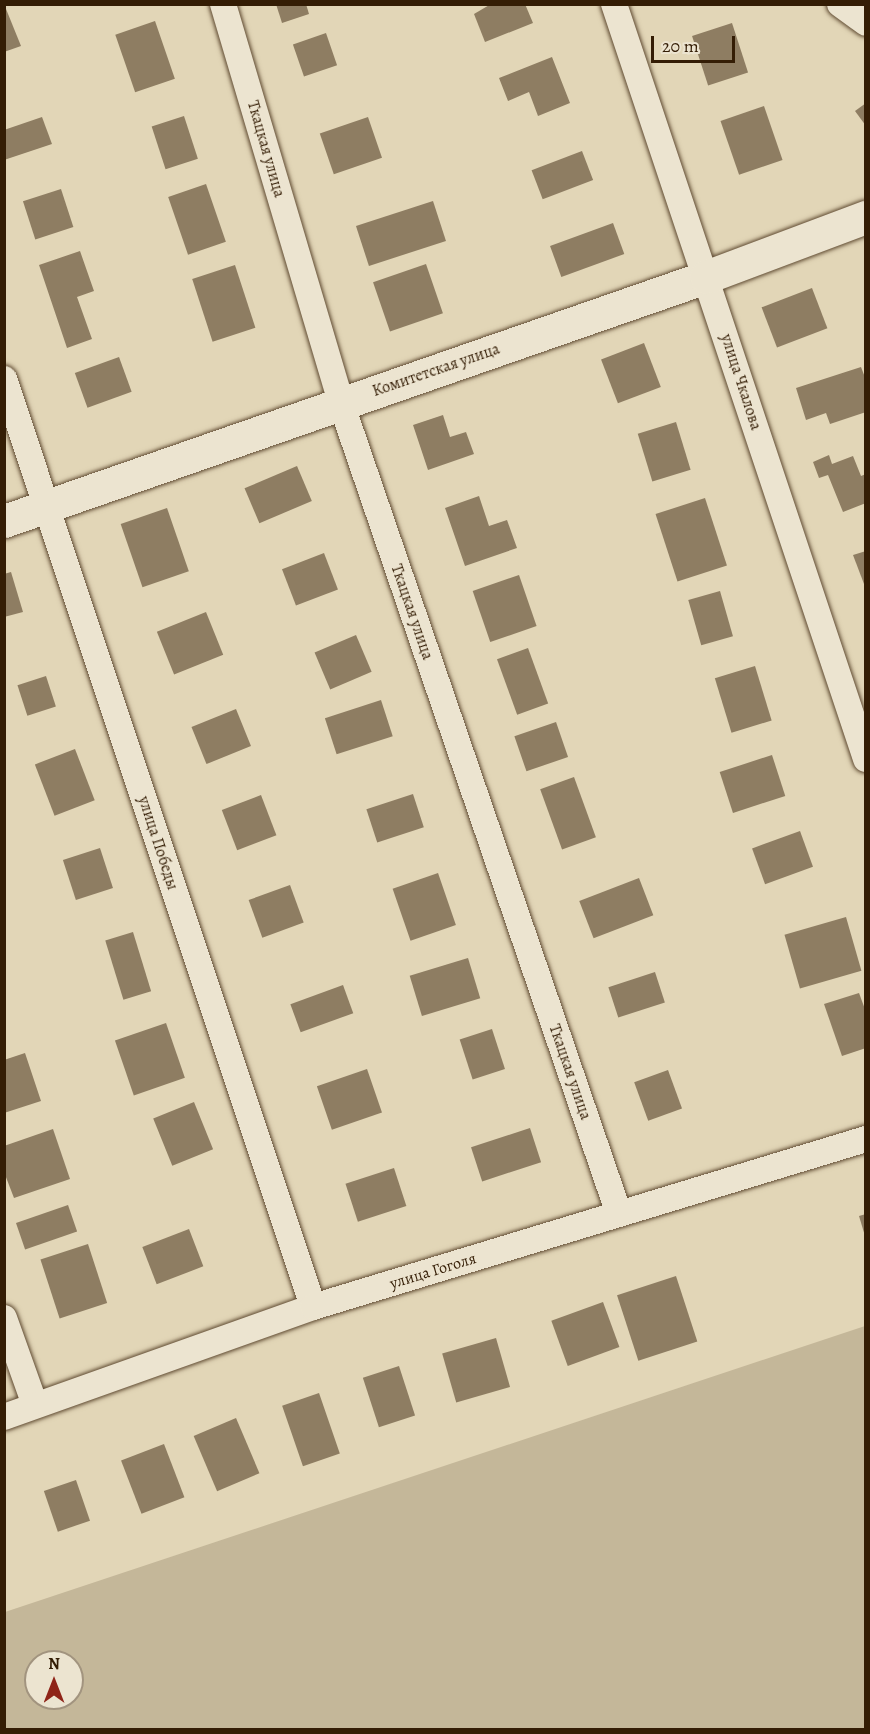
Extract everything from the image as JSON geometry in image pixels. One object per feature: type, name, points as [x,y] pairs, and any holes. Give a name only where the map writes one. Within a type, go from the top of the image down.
[{"type":"street","name":"Ткацкая улица","points":[[223,4],[341,403],[619,1214]]},
{"type":"street","name":"улица Чкалова","points":[[614,4],[866,759]]},
{"type":"street","points":[[840,4],[866,23]]},
{"type":"street","name":"Комитетская улица","points":[[4,521],[706,277],[866,217]]},
{"type":"street","name":"улица Победы","points":[[4,379],[313,1307]]},
{"type":"street","name":"улица Гоголя","points":[[4,1417],[313,1307],[866,1139]]},
{"type":"street","points":[[4,1318],[35,1405]]},
{"type":"shaded area","points":[[865,1326],[865,1729],[5,1729],[5,1612]]},
{"type":"building","points":[[4,4],[21,46],[4,52]]},
{"type":"building","points":[[276,4],[306,4],[309,14],[282,23]]},
{"type":"building","points":[[491,4],[525,4],[533,23],[485,42],[474,14]]},
{"type":"building","points":[[155,21],[175,79],[135,92],[115,35]]},
{"type":"building","points":[[732,23],[748,72],[708,85],[692,36]]},
{"type":"building","points":[[326,33],[337,65],[304,77],[293,44]]},
{"type":"building","points":[[552,57],[570,103],[538,116],[529,92],[508,101],[499,78]]},
{"type":"building","points":[[866,103],[866,126],[855,111]]},
{"type":"building","points":[[764,106],[783,160],[739,175],[721,121]]},
{"type":"building","points":[[184,116],[198,159],[166,169],[152,127]]},
{"type":"building","points":[[42,117],[52,144],[4,160],[4,130]]},
{"type":"building","points":[[368,117],[382,158],[334,174],[320,134]]},
{"type":"building","points":[[582,151],[593,180],[543,199],[532,170]]},
{"type":"building","points":[[206,184],[226,242],[188,255],[168,197]]},
{"type":"building","points":[[61,189],[73,227],[35,239],[23,201]]},
{"type":"building","points":[[433,201],[446,241],[369,266],[356,226]]},
{"type":"building","points":[[613,223],[624,254],[561,277],[550,246]]},
{"type":"building","points":[[80,251],[94,291],[77,297],[92,339],[67,348],[39,265]]},
{"type":"building","points":[[426,264],[443,313],[390,331],[373,282]]},
{"type":"building","points":[[235,265],[255,328],[213,342],[192,279]]},
{"type":"building","points":[[812,288],[827,328],[777,347],[762,307]]},
{"type":"building","points":[[644,343],[661,387],[618,403],[601,359]]},
{"type":"building","points":[[119,357],[132,392],[87,408],[75,373]]},
{"type":"building","points":[[861,367],[866,380],[866,412],[830,424],[826,413],[806,420],[796,388]]},
{"type":"building","points":[[443,415],[450,437],[466,432],[474,454],[428,470],[413,425]]},
{"type":"building","points":[[676,422],[691,470],[652,482],[638,434]]},
{"type":"building","points":[[829,455],[832,464],[853,456],[861,476],[866,474],[866,503],[843,512],[828,475],[819,478],[813,462]]},
{"type":"building","points":[[297,466],[312,501],[259,523],[245,488]]},
{"type":"building","points":[[479,496],[489,526],[507,520],[517,548],[465,566],[445,508]]},
{"type":"building","points":[[705,498],[727,566],[677,582],[656,514]]},
{"type":"building","points":[[167,508],[189,571],[142,587],[121,524]]},
{"type":"building","points":[[866,551],[866,583],[864,584],[853,555]]},
{"type":"building","points":[[324,553],[338,589],[296,606],[282,569]]},
{"type":"building","points":[[11,572],[23,612],[4,617],[4,574]]},
{"type":"building","points":[[519,575],[537,626],[490,642],[473,591]]},
{"type":"building","points":[[720,591],[733,636],[701,645],[688,600]]},
{"type":"building","points":[[206,612],[223,655],[174,675],[157,632]]},
{"type":"building","points":[[356,635],[372,672],[330,689],[315,653]]},
{"type":"building","points":[[528,648],[548,703],[517,715],[497,659]]},
{"type":"building","points":[[755,666],[772,721],[732,733],[715,678]]},
{"type":"building","points":[[46,676],[56,706],[27,716],[17,685]]},
{"type":"building","points":[[381,700],[393,736],[337,754],[325,718]]},
{"type":"building","points":[[236,709],[251,746],[206,764],[191,727]]},
{"type":"building","points":[[556,722],[568,757],[526,771],[514,736]]},
{"type":"building","points":[[75,749],[95,800],[55,816],[35,764]]},
{"type":"building","points":[[772,755],[785,796],[733,813],[720,772]]},
{"type":"building","points":[[574,777],[596,837],[562,849],[540,789]]},
{"type":"building","points":[[413,794],[424,827],[377,842],[366,809]]},
{"type":"building","points":[[261,795],[276,835],[237,850],[222,810]]},
{"type":"building","points":[[800,831],[813,867],[765,884],[752,848]]},
{"type":"building","points":[[100,848],[113,888],[76,900],[63,860]]},
{"type":"building","points":[[438,873],[456,925],[411,941],[393,889]]},
{"type":"building","points":[[639,878],[653,915],[594,938],[579,901]]},
{"type":"building","points":[[290,885],[304,923],[262,938],[249,900]]},
{"type":"building","points":[[846,917],[861,971],[800,988],[784,935]]},
{"type":"building","points":[[133,932],[151,991],[123,1000],[105,940]]},
{"type":"building","points":[[468,958],[480,998],[422,1016],[410,976]]},
{"type":"building","points":[[655,972],[665,1002],[618,1018],[608,987]]},
{"type":"building","points":[[343,985],[353,1013],[301,1032],[290,1004]]},
{"type":"building","points":[[859,993],[866,1012],[866,1048],[842,1056],[824,1004]]},
{"type":"building","points":[[166,1023],[185,1078],[134,1095],[115,1041]]},
{"type":"building","points":[[492,1029],[505,1069],[473,1079],[460,1040]]},
{"type":"building","points":[[25,1053],[41,1101],[4,1113],[4,1060]]},
{"type":"building","points":[[367,1069],[382,1112],[332,1130],[317,1086]]},
{"type":"building","points":[[668,1070],[682,1109],[648,1121],[634,1082]]},
{"type":"building","points":[[194,1102],[213,1149],[172,1166],[153,1118]]},
{"type":"building","points":[[530,1128],[541,1162],[482,1181],[471,1147]]},
{"type":"building","points":[[53,1129],[70,1179],[14,1198],[4,1172],[4,1146]]},
{"type":"building","points":[[394,1168],[406,1206],[358,1222],[345,1184]]},
{"type":"building","points":[[68,1205],[77,1231],[25,1249],[16,1223]]},
{"type":"building","points":[[866,1214],[866,1236],[865,1236],[859,1216]]},
{"type":"building","points":[[189,1229],[203,1266],[157,1284],[142,1247]]},
{"type":"building","points":[[88,1244],[107,1303],[60,1318],[40,1259]]},
{"type":"building","points":[[676,1276],[697,1342],[638,1361],[617,1295]]},
{"type":"building","points":[[603,1302],[619,1347],[568,1366],[551,1321]]},
{"type":"building","points":[[496,1338],[510,1387],[456,1402],[442,1353]]},
{"type":"building","points":[[399,1366],[415,1415],[379,1427],[363,1378]]},
{"type":"building","points":[[319,1393],[340,1454],[303,1466],[282,1406]]},
{"type":"building","points":[[236,1418],[259,1473],[217,1491],[194,1436]]},
{"type":"building","points":[[164,1444],[184,1497],[141,1514],[121,1460]]},
{"type":"building","points":[[76,1480],[90,1521],[58,1532],[44,1491]]}]
